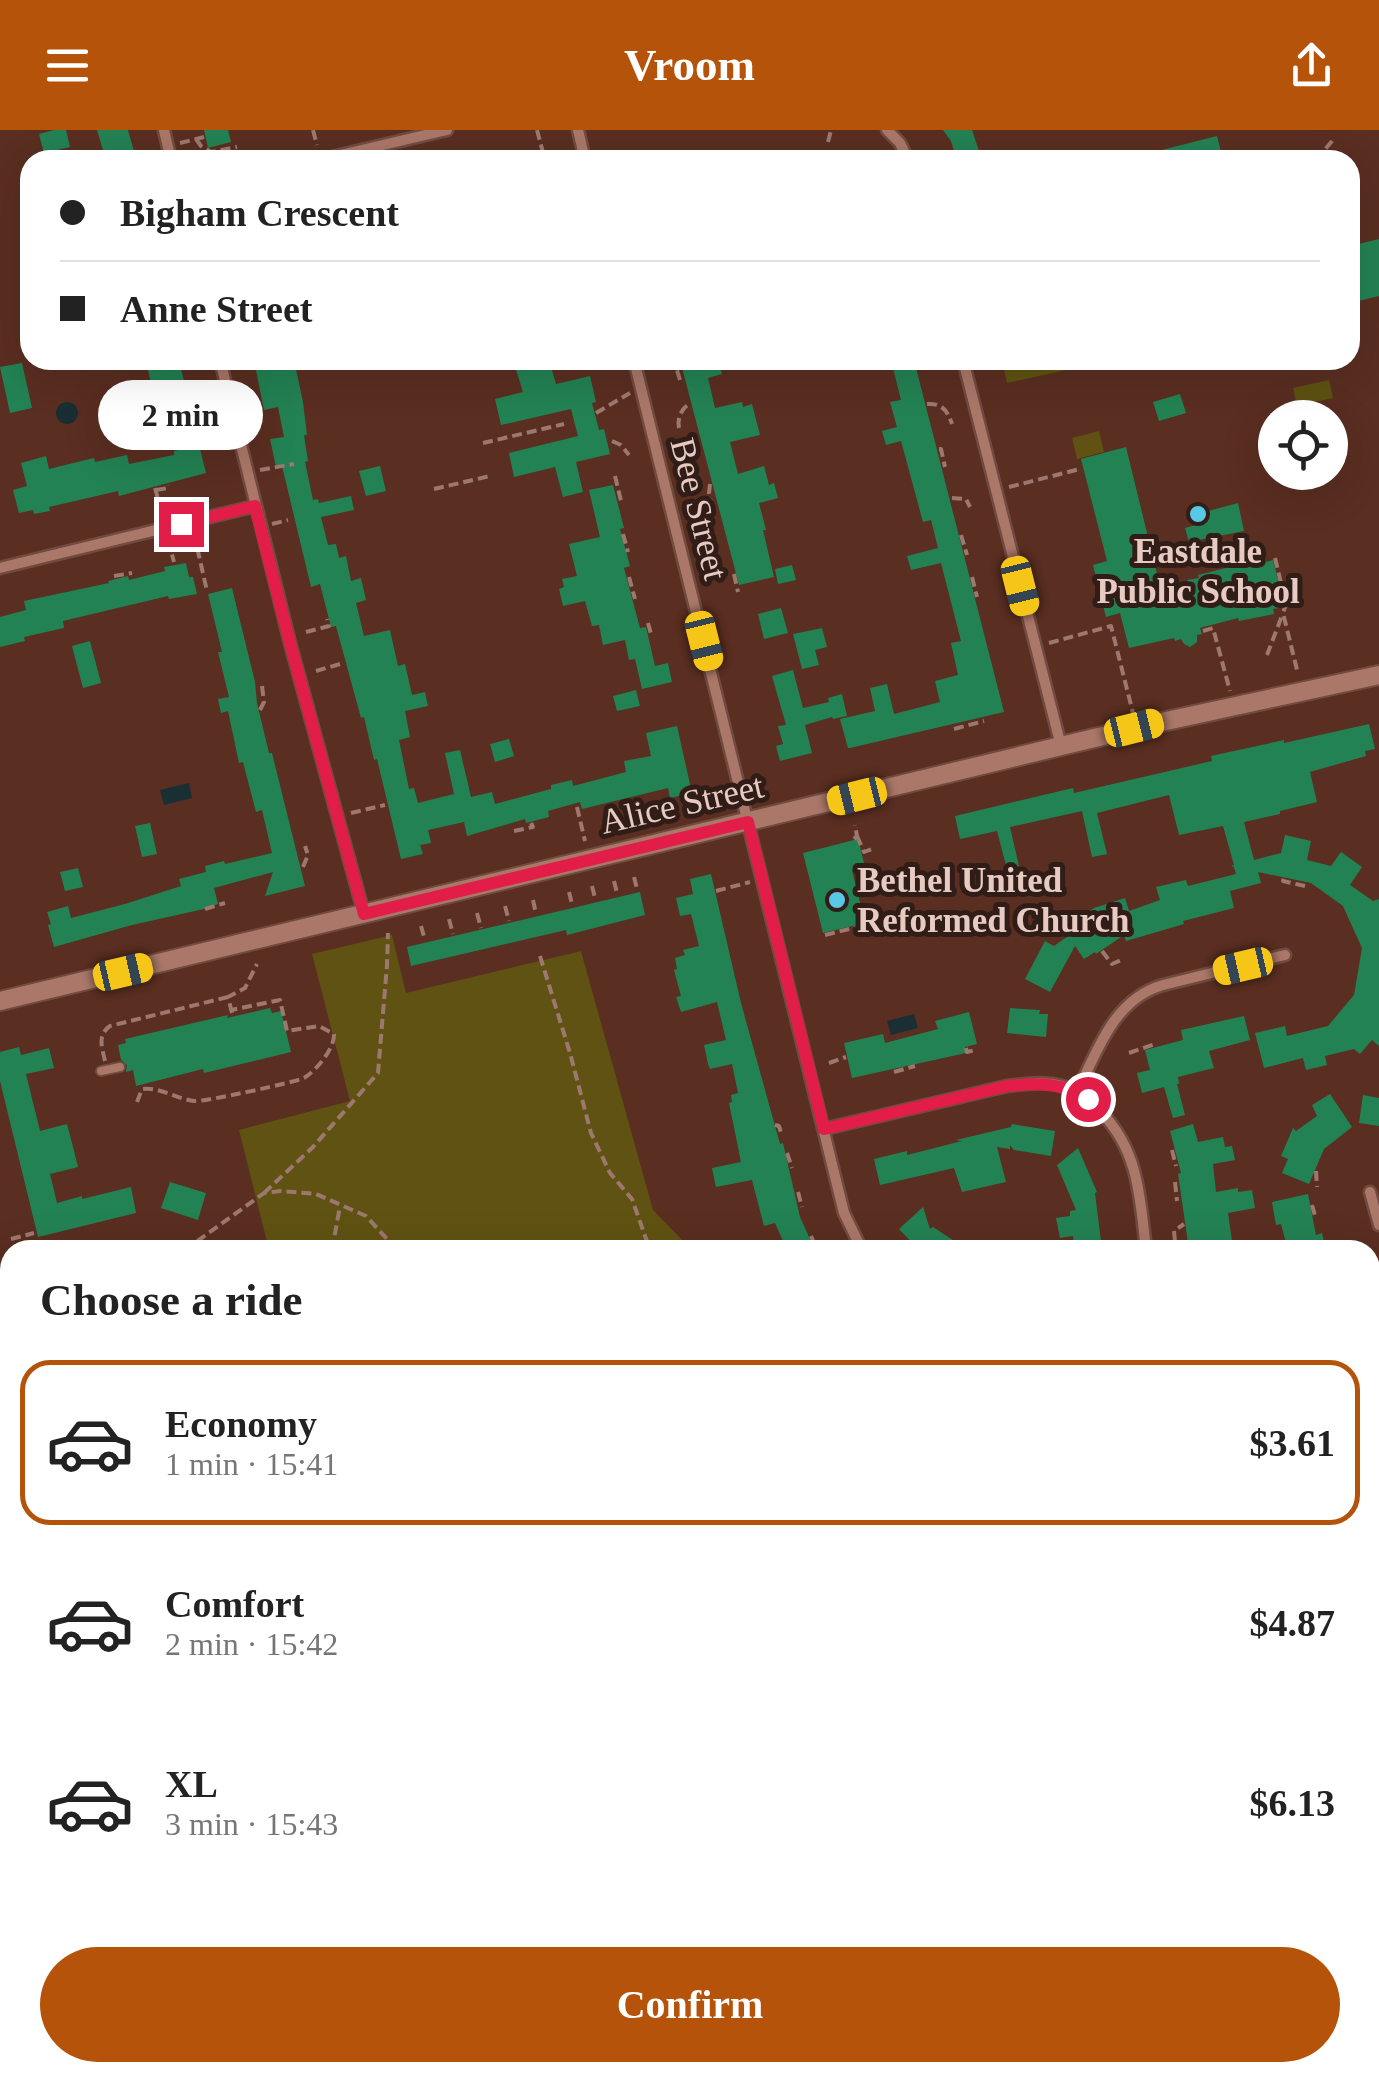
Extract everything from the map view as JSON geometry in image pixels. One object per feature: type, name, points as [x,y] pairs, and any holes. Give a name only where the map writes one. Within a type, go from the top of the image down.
[{"type":"street","points":[[340,150],[448,130]]},
{"type":"street","points":[[887,130],[903,150]]},
{"type":"street","points":[[222,370],[290,643],[364,914]]},
{"type":"street","name":"Bee Street","points":[[637,370],[844,1212],[856,1240]]},
{"type":"street","points":[[966,370],[1060,746]]},
{"type":"street","points":[[0,568],[255,506]]},
{"type":"street","name":"Alice Street","points":[[0,1001],[1060,746],[1379,675]]},
{"type":"street","points":[[1077,1092],[1112,1022],[1136,998],[1152,988],[1285,955]]},
{"type":"street","points":[[824,1129],[1007,1086],[1059,1085],[1077,1092],[1113,1125],[1130,1154],[1144,1240]]},
{"type":"street","points":[[1370,1192],[1379,1225]]},
{"type":"lane","points":[[104,1071],[120,1067]]},
{"type":"path","points":[[828,142],[831,130]]},
{"type":"path","points":[[180,143],[204,137]]},
{"type":"path","points":[[196,139],[207,150]]},
{"type":"path","points":[[1324,150],[1333,140]]},
{"type":"path","points":[[212,150],[238,146]]},
{"type":"path","points":[[677,370],[680,380]]},
{"type":"path","points":[[596,413],[642,390]]},
{"type":"path","points":[[679,428],[682,409],[689,404]]},
{"type":"path","points":[[927,404],[946,409],[952,424]]},
{"type":"path","points":[[482,443],[564,424]]},
{"type":"path","points":[[612,441],[629,455]]},
{"type":"path","points":[[939,449],[945,467]]},
{"type":"path","points":[[259,470],[294,464]]},
{"type":"path","points":[[1009,487],[1080,469]]},
{"type":"path","points":[[434,489],[490,476]]},
{"type":"path","points":[[615,476],[621,501]]},
{"type":"path","points":[[710,484],[711,503]]},
{"type":"path","points":[[165,528],[156,489],[168,485]]},
{"type":"path","points":[[952,498],[966,499],[970,508]]},
{"type":"path","points":[[272,524],[288,520]]},
{"type":"path","points":[[194,534],[208,591]]},
{"type":"path","points":[[624,534],[628,552]]},
{"type":"path","points":[[962,535],[967,555]]},
{"type":"path","points":[[168,540],[174,562]]},
{"type":"path","points":[[1266,655],[1286,604],[1275,558]]},
{"type":"path","points":[[114,576],[132,572]]},
{"type":"path","points":[[734,574],[738,592]]},
{"type":"path","points":[[972,577],[977,596]]},
{"type":"path","points":[[629,578],[635,599]]},
{"type":"path","points":[[1283,613],[1300,679]]},
{"type":"path","points":[[306,632],[329,626],[327,619]]},
{"type":"path","points":[[648,623],[650,634]]},
{"type":"path","points":[[1049,642],[1121,624]]},
{"type":"path","points":[[1110,626],[1134,718]]},
{"type":"path","points":[[1203,632],[1213,628],[1231,695]]},
{"type":"path","points":[[316,671],[337,663]]},
{"type":"path","points":[[260,710],[264,702],[262,686]]},
{"type":"path","points":[[954,729],[984,721]]},
{"type":"path","points":[[351,813],[385,805]]},
{"type":"path","points":[[577,806],[586,846]]},
{"type":"path","points":[[514,832],[532,827],[532,823]]},
{"type":"path","points":[[855,825],[864,852],[872,849]]},
{"type":"path","points":[[303,867],[308,855],[306,846]]},
{"type":"path","points":[[634,876],[637,890]]},
{"type":"path","points":[[1284,878],[1283,881],[1306,886]]},
{"type":"path","points":[[716,891],[761,880]]},
{"type":"path","points":[[614,881],[617,893]]},
{"type":"path","points":[[592,886],[595,898]]},
{"type":"path","points":[[569,892],[572,904]]},
{"type":"path","points":[[532,900],[536,914]]},
{"type":"path","points":[[206,908],[226,903]]},
{"type":"path","points":[[505,906],[509,921]]},
{"type":"path","points":[[476,913],[480,928]]},
{"type":"path","points":[[449,919],[453,934]]},
{"type":"path","points":[[825,934],[890,919]]},
{"type":"path","points":[[421,926],[424,940]]},
{"type":"path","points":[[199,1240],[264,1193],[313,1147],[378,1072],[388,934]]},
{"type":"path","points":[[1102,951],[1112,964],[1124,959]]},
{"type":"path","points":[[540,956],[591,1134],[610,1173],[632,1199],[646,1240]]},
{"type":"path","points":[[104,1071],[104,1030],[228,997],[246,988],[257,964]]},
{"type":"path","points":[[137,1102],[142,1089],[155,1087],[195,1101],[304,1078],[330,1052],[334,1034],[326,1028],[288,1031],[280,1000],[232,1012],[228,997]]},
{"type":"path","points":[[1128,1053],[1155,1044]]},
{"type":"path","points":[[966,1048],[967,1052],[975,1050]]},
{"type":"path","points":[[829,1064],[846,1057]]},
{"type":"path","points":[[894,1072],[915,1066]]},
{"type":"path","points":[[775,1125],[782,1136]]},
{"type":"path","points":[[1172,1150],[1176,1166]]},
{"type":"path","points":[[787,1153],[792,1168]]},
{"type":"path","points":[[1316,1171],[1317,1187]]},
{"type":"path","points":[[1175,1182],[1177,1201]]},
{"type":"path","points":[[264,1193],[281,1190],[316,1194],[366,1216],[388,1240]]},
{"type":"path","points":[[798,1192],[802,1207]]},
{"type":"path","points":[[334,1240],[340,1205]]},
{"type":"path","points":[[1312,1205],[1316,1219]]},
{"type":"path","points":[[1174,1240],[1174,1231],[1184,1224]]},
{"type":"path","points":[[11,1239],[34,1233]]},
{"type":"path","points":[[810,1236],[812,1240]]},
{"type":"shaded area","points":[[1004,370],[1066,370],[1007,383]]},
{"type":"shaded area","points":[[1329,380],[1333,398],[1296,400],[1293,388]]},
{"type":"shaded area","points":[[1099,431],[1104,452],[1077,459],[1072,438]]},
{"type":"shaded area","points":[[392,935],[406,993],[581,951],[653,1210],[682,1240],[266,1240],[239,1130],[350,1101],[312,954]]},
{"type":"water","points":[[67,402],[75,405],[75,421],[67,424],[59,421],[56,413],[59,405]]},
{"type":"water","points":[[189,783],[192,798],[164,805],[160,790]]},
{"type":"water","points":[[914,1014],[918,1028],[891,1035],[887,1021]]},
{"type":"building","points":[[66,130],[70,147],[43,150],[39,134]]},
{"type":"building","points":[[97,130],[128,130],[134,150],[103,150]]},
{"type":"building","points":[[204,130],[228,130],[231,142],[208,148]]},
{"type":"building","points":[[943,130],[972,130],[979,150],[954,150]]},
{"type":"building","points":[[1217,136],[1220,150],[1162,150]]},
{"type":"building","points":[[1379,239],[1379,296],[1360,301],[1360,244]]},
{"type":"building","points":[[20,363],[32,408],[10,413],[0,367]]},
{"type":"building","points":[[148,370],[181,370],[192,410],[159,419]]},
{"type":"building","points":[[256,370],[296,370],[307,435],[305,462],[313,500],[318,499],[319,503],[351,496],[354,510],[321,517],[328,545],[336,544],[339,558],[346,556],[351,581],[361,578],[366,600],[356,603],[364,636],[390,630],[398,666],[405,664],[412,695],[425,692],[428,706],[405,711],[410,737],[399,740],[409,789],[414,788],[418,803],[454,794],[445,753],[460,750],[471,797],[492,792],[495,804],[551,789],[551,785],[572,780],[573,786],[626,772],[624,761],[651,756],[646,733],[677,726],[692,793],[670,798],[668,788],[582,809],[580,802],[548,811],[549,817],[526,823],[525,819],[467,836],[464,822],[428,830],[431,843],[420,845],[423,854],[401,859],[377,759],[374,760],[364,717],[361,718],[336,626],[331,627],[320,584],[311,587],[282,466],[276,467],[270,439],[284,437],[278,407],[264,410]]},
{"type":"building","points":[[516,370],[552,370],[556,384],[590,376],[596,402],[592,403],[610,454],[576,462],[583,492],[563,497],[555,467],[514,477],[509,453],[578,436],[571,409],[501,425],[495,399],[523,392]]},
{"type":"building","points":[[683,370],[721,370],[722,374],[708,378],[715,408],[742,402],[743,407],[752,404],[760,435],[730,442],[738,474],[764,466],[769,485],[774,483],[778,498],[759,503],[774,577],[739,585]]},
{"type":"building","points":[[894,370],[917,370],[1004,712],[848,748],[840,719],[875,711],[870,688],[887,684],[894,714],[940,702],[935,681],[958,675],[951,643],[961,641],[941,563],[911,570],[907,556],[938,548],[931,520],[923,522],[901,441],[886,445],[882,431],[897,427],[890,402],[901,400]]},
{"type":"building","points":[[1180,394],[1186,413],[1159,421],[1153,402]]},
{"type":"building","points":[[199,445],[206,473],[119,496],[118,491],[49,507],[50,511],[19,513],[13,490],[27,486],[21,463],[46,456],[49,469],[127,455],[129,464],[174,455],[174,451]]},
{"type":"building","points":[[1126,447],[1161,590],[1188,583],[1198,575],[1265,558],[1267,562],[1273,560],[1284,603],[1273,609],[1274,614],[1200,628],[1202,634],[1190,647],[1174,638],[1129,648],[1120,613],[1106,617],[1093,565],[1107,561],[1081,459]]},
{"type":"building","points":[[380,466],[386,491],[366,496],[359,471]]},
{"type":"building","points":[[613,485],[630,566],[624,568],[640,628],[646,627],[655,666],[668,663],[672,682],[642,689],[635,659],[629,660],[625,640],[603,645],[599,625],[592,626],[585,601],[563,606],[559,589],[564,587],[562,579],[577,576],[569,544],[600,537],[589,490]]},
{"type":"building","points":[[1238,503],[1244,531],[1189,542],[1185,528],[1199,524],[1197,514]]},
{"type":"building","points":[[186,563],[197,594],[169,599],[168,596],[63,621],[64,628],[0,647],[0,617],[26,610],[24,601],[128,576],[129,580]]},
{"type":"building","points":[[792,565],[796,580],[778,584],[775,569]]},
{"type":"building","points":[[232,588],[269,753],[305,886],[265,896],[273,872],[214,888],[218,904],[204,909],[54,947],[47,912],[68,906],[71,918],[125,904],[181,886],[179,879],[206,872],[205,866],[272,853],[262,810],[256,812],[243,762],[239,763],[228,711],[221,713],[218,699],[229,697],[208,594]]},
{"type":"building","points":[[781,608],[788,633],[764,639],[758,614]]},
{"type":"building","points":[[822,628],[827,647],[815,650],[819,665],[802,669],[793,634]]},
{"type":"building","points":[[90,641],[101,683],[83,688],[72,646]]},
{"type":"building","points":[[793,670],[803,708],[829,702],[828,698],[842,694],[847,716],[805,725],[812,753],[780,761],[776,746],[783,744],[778,726],[786,725],[772,676]]},
{"type":"building","points":[[636,690],[640,706],[617,711],[613,696]]},
{"type":"building","points":[[1369,724],[1375,749],[1365,751],[1366,756],[1310,772],[1317,802],[1244,822],[1254,860],[1281,853],[1285,835],[1311,841],[1307,860],[1331,866],[1341,852],[1362,867],[1350,885],[1373,901],[1379,899],[1379,1046],[1372,1040],[1360,1054],[1354,1049],[1325,1056],[1327,1065],[1306,1070],[1303,1058],[1264,1068],[1255,1033],[1285,1026],[1287,1036],[1328,1026],[1354,995],[1362,948],[1343,906],[1311,883],[1258,872],[1261,883],[1230,891],[1234,908],[1126,941],[1124,935],[1084,959],[1075,946],[1050,992],[1025,979],[1045,941],[1054,946],[1084,925],[1080,918],[1094,908],[1125,898],[1129,911],[1160,900],[1156,887],[1186,880],[1188,886],[1236,874],[1223,826],[1179,835],[1169,795],[1097,813],[1107,854],[1092,857],[1082,811],[1010,827],[1019,866],[1007,869],[997,831],[960,839],[955,816],[1073,788],[1074,793],[1212,761],[1211,756]]},
{"type":"building","points":[[509,739],[514,756],[495,762],[490,744]]},
{"type":"building","points":[[150,823],[157,854],[142,857],[135,826]]},
{"type":"building","name":"Bethel United Reformed Church","points":[[858,839],[865,867],[852,870],[865,923],[823,933],[803,853]]},
{"type":"building","points":[[78,868],[83,887],[65,891],[60,872]]},
{"type":"building","points":[[711,874],[741,1003],[780,1144],[783,1143],[800,1217],[810,1240],[783,1240],[775,1223],[764,1226],[752,1180],[716,1187],[712,1168],[741,1162],[729,1103],[731,1095],[738,1093],[732,1064],[710,1069],[708,1064],[704,1045],[726,1040],[717,1002],[681,1012],[676,997],[681,996],[675,958],[685,955],[683,950],[699,946],[691,914],[680,916],[676,898],[693,894],[690,879]]},
{"type":"building","points":[[640,892],[645,915],[411,966],[407,947]]},
{"type":"building","points":[[270,1008],[272,1013],[281,1011],[291,1052],[136,1086],[133,1070],[126,1072],[127,1065],[121,1060],[118,1045],[126,1043],[125,1039]]},
{"type":"building","points":[[1010,1008],[1048,1014],[1046,1037],[1007,1033]]},
{"type":"building","points":[[969,1012],[977,1044],[965,1047],[966,1053],[852,1078],[844,1043],[883,1034],[885,1043],[938,1029],[935,1021]]},
{"type":"building","points":[[1244,1016],[1250,1040],[1209,1051],[1214,1068],[1178,1077],[1185,1115],[1173,1118],[1164,1087],[1142,1093],[1137,1073],[1150,1070],[1145,1050],[1183,1040],[1181,1030]]},
{"type":"building","points":[[19,1047],[21,1055],[49,1048],[54,1068],[26,1074],[40,1131],[67,1124],[78,1167],[50,1174],[57,1203],[131,1187],[136,1213],[38,1237],[0,1081],[0,1052]]},
{"type":"building","points":[[1330,1094],[1352,1127],[1324,1149],[1309,1184],[1282,1173],[1288,1159],[1281,1156],[1293,1128],[1296,1131],[1317,1116],[1312,1105]]},
{"type":"building","points":[[1363,1095],[1379,1098],[1379,1126],[1359,1123]]},
{"type":"building","points":[[1012,1124],[1055,1131],[1051,1156],[1014,1150],[1010,1145],[1010,1149],[997,1147],[1006,1182],[962,1192],[954,1168],[880,1185],[874,1159],[907,1151],[907,1155]]},
{"type":"building","points":[[1193,1124],[1198,1142],[1223,1137],[1225,1147],[1232,1146],[1235,1160],[1213,1164],[1216,1192],[1252,1190],[1255,1208],[1228,1213],[1232,1240],[1188,1240],[1178,1174],[1181,1173],[1170,1131]]},
{"type":"building","points":[[1078,1148],[1097,1192],[1101,1240],[1060,1238],[1056,1218],[1070,1216],[1070,1211],[1076,1210],[1057,1165]]},
{"type":"building","points":[[170,1182],[206,1193],[198,1220],[161,1208]]},
{"type":"building","points":[[1308,1194],[1316,1235],[1322,1233],[1324,1240],[1285,1240],[1281,1224],[1276,1225],[1272,1202]]},
{"type":"building","points":[[923,1207],[930,1229],[933,1227],[953,1240],[909,1240],[899,1229]]},
{"type":"place","name":"Eastdale Public School","points":[[1198,514]]},
{"type":"place","name":"Bethel United Reformed Church","points":[[837,900]]},
{"type":"route","points":[[181,524],[255,506],[364,914],[748,822],[824,1129],[1007,1086],[1059,1085],[1088,1099]]}]
